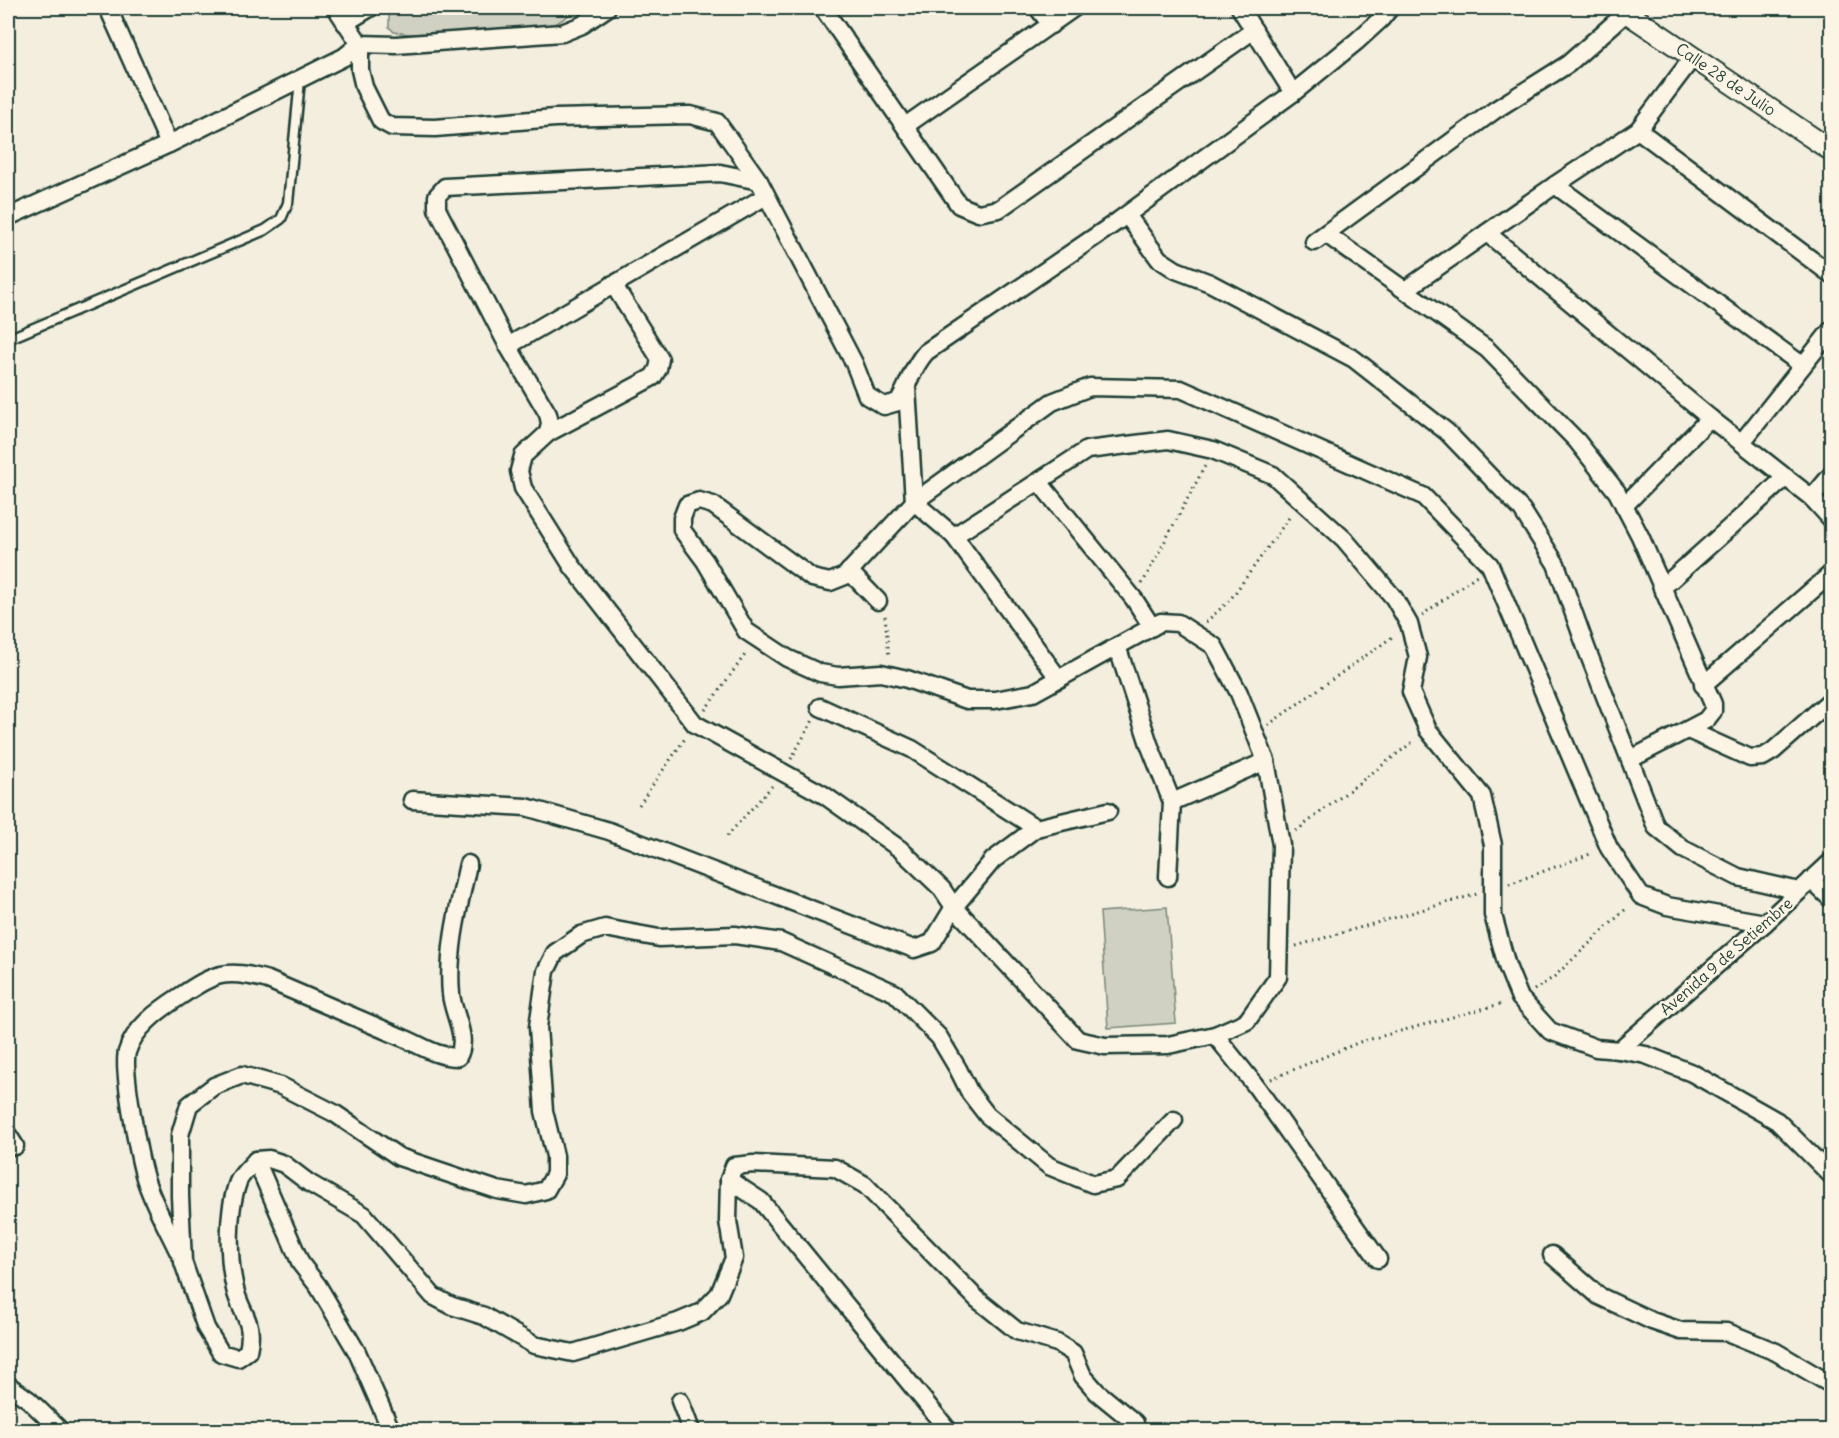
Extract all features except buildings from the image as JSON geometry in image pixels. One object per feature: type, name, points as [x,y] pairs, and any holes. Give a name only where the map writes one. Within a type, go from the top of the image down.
[{"type":"street","points":[[108,8],[169,144]]},
{"type":"street","points":[[336,8],[360,44],[360,70],[364,87],[381,120],[392,127],[435,128],[555,118],[690,116],[717,122],[762,188],[854,363],[867,396],[884,406],[898,402],[907,388],[914,365],[926,352],[1127,215],[1293,93],[1382,11]]},
{"type":"street","points":[[345,23],[370,8]]},
{"type":"street","points":[[8,217],[169,144],[344,57],[360,44],[396,45],[562,33],[582,25],[607,8]]},
{"type":"street","points":[[823,8],[959,205],[978,213],[999,209],[1254,30]]},
{"type":"street","points":[[1038,8],[1051,26]]},
{"type":"street","points":[[905,126],[1074,8]]},
{"type":"street","points":[[1240,8],[1293,93]]},
{"type":"street","points":[[1624,10],[1568,64],[1495,110],[1320,238],[1406,290],[1487,349],[1577,441],[1617,492],[1640,536],[1713,704],[1713,711],[1706,720],[1631,759]]},
{"type":"street","name":"Calle 28 de Julio","points":[[1624,10],[1832,151]]},
{"type":"street","points":[[1406,290],[1555,184],[1638,130],[1693,57]]},
{"type":"street","points":[[1638,130],[1832,274]]},
{"type":"street","points":[[548,433],[550,423],[548,414],[508,346],[437,209],[437,196],[445,187],[720,173],[762,188]]},
{"type":"street","points":[[1555,184],[1802,365]]},
{"type":"street","points":[[508,346],[613,284],[762,188]]},
{"type":"street","points":[[1127,215],[1159,259],[1176,270],[1210,283],[1354,359],[1447,432],[1522,510],[1556,564],[1656,827],[1683,849],[1738,877],[1805,886],[1832,900]]},
{"type":"street","points":[[1487,233],[1710,418],[1812,498],[1832,520]]},
{"type":"street","points":[[613,284],[660,359],[658,369],[653,377],[548,433],[523,456],[519,471],[523,488],[572,566],[695,724],[824,795],[900,849],[942,889],[954,907],[1078,1040],[1105,1046],[1168,1045],[1215,1035],[1247,1021],[1278,977],[1281,845],[1266,761],[1257,733],[1239,693],[1214,646],[1178,622],[1161,622],[1033,693],[995,700],[967,700],[881,673],[838,676],[820,674],[787,658],[746,632],[705,561],[682,530],[682,518],[687,505],[699,501],[713,505],[812,578],[830,582],[845,576],[914,502],[1052,402],[1090,387],[1180,389],[1422,496],[1490,565],[1609,848],[1641,896],[1666,906],[1765,922]]},
{"type":"street","points":[[1742,442],[1832,329]]},
{"type":"street","points":[[907,388],[914,502],[954,536],[1059,679]]},
{"type":"street","points":[[1624,506],[1710,418]]},
{"type":"street","points":[[954,536],[1087,450],[1168,440],[1213,450],[1273,475],[1344,539],[1394,598],[1409,624],[1418,657],[1411,692],[1428,730],[1482,796],[1494,844],[1493,915],[1507,966],[1520,998],[1550,1031],[1596,1048],[1646,1055],[1692,1073],[1777,1121],[1832,1176]]},
{"type":"street","points":[[1812,498],[1832,474]]},
{"type":"street","points":[[1662,588],[1786,477]]},
{"type":"street","points":[[1039,482],[1134,599],[1152,627]]},
{"type":"street","points":[[849,571],[878,601]]},
{"type":"street","points":[[1703,685],[1832,573]]},
{"type":"street","points":[[1118,646],[1149,744],[1172,802],[1168,877]]},
{"type":"street","points":[[1688,730],[1750,758],[1763,757],[1773,751],[1832,699]]},
{"type":"street","points":[[820,707],[912,749],[1036,828]]},
{"type":"street","points":[[1172,802],[1266,761]]},
{"type":"street","points":[[412,800],[526,807],[609,831],[914,949],[932,943],[954,907],[993,860],[1036,828],[1108,811]]},
{"type":"street","name":"Avenida 9 de Setiembre","points":[[1619,1050],[1832,861]]},
{"type":"street","points":[[468,864],[456,916],[450,969],[452,997],[463,1041],[458,1057],[436,1054],[409,1040],[268,980],[246,974],[228,973],[213,976],[150,1018],[136,1035],[126,1053],[128,1089],[145,1178],[183,1262],[206,1328],[221,1353],[238,1358],[248,1351],[251,1338],[250,1325],[235,1290],[230,1218],[238,1180],[256,1160],[269,1159],[284,1164],[309,1183],[364,1215],[433,1296],[453,1306],[484,1316],[534,1345],[573,1353],[592,1349],[702,1312],[719,1294],[734,1258],[728,1221],[729,1180],[734,1166],[753,1164],[835,1168],[865,1185],[977,1299],[1017,1331],[1057,1343],[1073,1353],[1083,1376],[1097,1392],[1135,1423],[1136,1431]]},
{"type":"street","points":[[183,1262],[180,1135],[189,1105],[214,1086],[242,1074],[282,1086],[334,1113],[399,1157],[497,1190],[526,1195],[546,1190],[555,1174],[555,1156],[544,1112],[538,1028],[546,971],[555,953],[581,935],[605,928],[659,938],[735,935],[781,942],[895,993],[939,1037],[970,1093],[987,1115],[1049,1166],[1093,1184],[1117,1179],[1174,1120]]},
{"type":"street","points":[[1215,1035],[1255,1085],[1378,1259]]},
{"type":"street","points":[[256,1160],[302,1264],[318,1286],[357,1353],[390,1431]]},
{"type":"street","points":[[729,1180],[761,1202],[948,1431]]},
{"type":"street","points":[[1552,1255],[1599,1296],[1652,1321],[1681,1331],[1727,1332],[1776,1352],[1832,1385]]},
{"type":"street","points":[[8,1385],[29,1400],[60,1431]]},
{"type":"street","points":[[680,1401],[691,1431]]},
{"type":"lane","points":[[8,339],[265,230],[281,219],[288,203],[301,78]]},
{"type":"path","points":[[1134,599],[1213,450]]},
{"type":"path","points":[[1194,634],[1230,600],[1301,501]]},
{"type":"path","points":[[1257,733],[1490,565]]},
{"type":"path","points":[[878,601],[885,615],[891,675]]},
{"type":"path","points":[[1281,845],[1306,822],[1428,730]]},
{"type":"path","points":[[1280,951],[1492,890],[1609,848]]},
{"type":"path","points":[[1255,1085],[1360,1042],[1520,998],[1554,977],[1641,896]]},
{"type":"shaded area","points":[[395,8],[580,8],[557,23],[523,30],[409,34],[394,32],[389,27],[389,12]]},
{"type":"shaded area","points":[[1167,907],[1176,1023],[1108,1028],[1100,912]]}]
